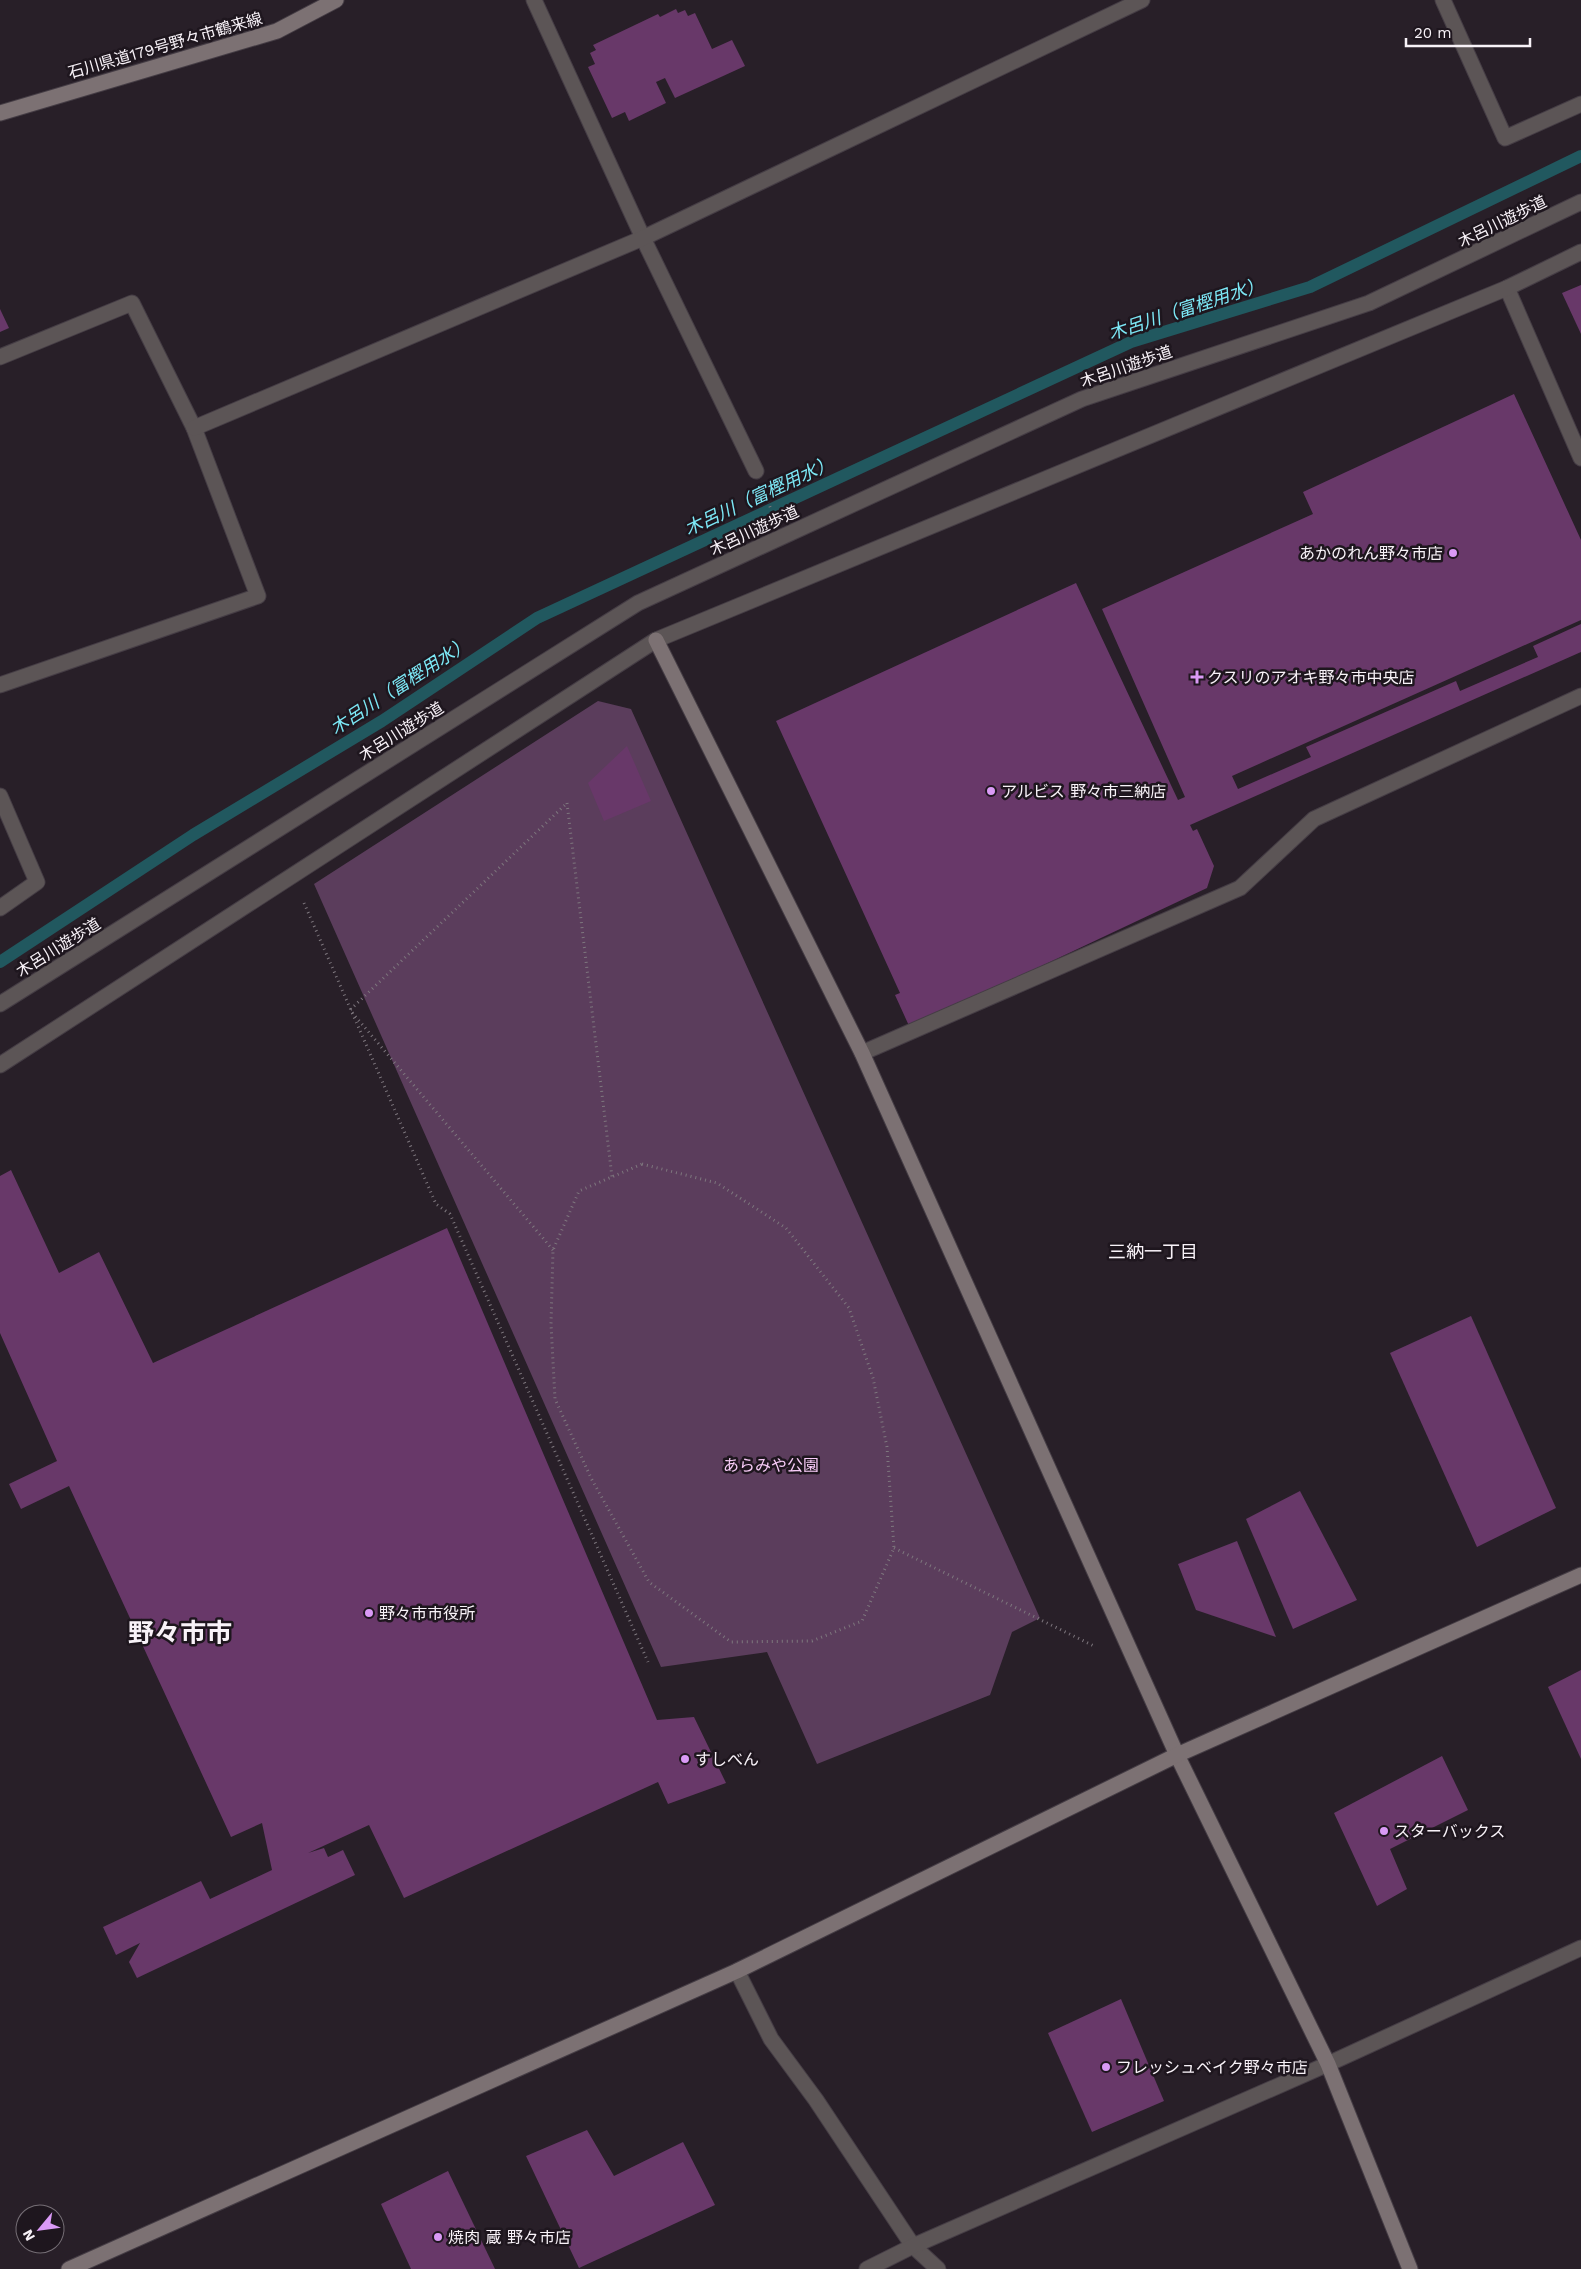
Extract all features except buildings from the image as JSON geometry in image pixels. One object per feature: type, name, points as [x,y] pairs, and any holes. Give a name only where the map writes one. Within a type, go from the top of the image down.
[{"type":"street","name":"石川県道179号野々市鶴来線","points":[[0,112],[277,31],[336,0]]},
{"type":"street","points":[[534,0],[643,238],[756,470]]},
{"type":"street","points":[[194,428],[643,238],[1142,0]]},
{"type":"street","points":[[1443,0],[1505,138],[1581,104]]},
{"type":"street","name":"木呂川遊歩道","points":[[0,1004],[638,603],[1082,399],[1368,303],[1581,202]]},
{"type":"street","points":[[0,1065],[656,640],[1507,288],[1581,252]]},
{"type":"street","points":[[1507,288],[1581,458]]},
{"type":"street","points":[[0,357],[132,303],[194,428],[258,596],[0,685]]},
{"type":"street","points":[[656,640],[862,1053],[1177,1755],[1328,2064],[1410,2269]]},
{"type":"street","points":[[862,1053],[1240,888],[1314,820],[1581,696]]},
{"type":"street","points":[[0,796],[37,882],[0,908]]},
{"type":"street","points":[[68,2269],[737,1971],[1177,1755],[1581,1575]]},
{"type":"street","points":[[867,2269],[913,2246],[1328,2064],[1581,1948]]},
{"type":"street","points":[[737,1971],[771,2039],[816,2100],[913,2246],[938,2269]]},
{"type":"path","points":[[756,470],[782,536]]},
{"type":"path","points":[[350,1010],[567,803],[612,1177]]},
{"type":"path","points":[[292,875],[436,1204],[450,1214],[648,1662]]},
{"type":"path","points":[[350,1010],[553,1250]]},
{"type":"path","points":[[642,1164],[717,1183],[786,1228],[849,1308],[873,1378],[887,1447],[894,1548],[862,1621],[812,1641],[731,1642],[649,1582],[591,1478],[555,1399],[551,1324],[553,1250],[579,1191],[612,1177],[642,1164]]},
{"type":"path","points":[[894,1548],[1138,1668]]},
{"type":"green space","name":"あらみや公園","points":[[598,701],[631,709],[1040,1618],[1012,1632],[990,1695],[817,1764],[767,1652],[661,1667],[314,884]]},
{"type":"waterway","name":"木呂川（富樫用水）","points":[[0,962],[193,835],[382,721],[537,618],[1131,342],[1310,287],[1581,156]]},
{"type":"place","name":"あかのれん野々市店","points":[[1453,553]]},
{"type":"place","name":"クスリのアオキ野々市中央店","points":[[1197,677]]},
{"type":"place","name":"アルビス 野々市三納店","points":[[991,791]]},
{"type":"place","name":"野々市市役所","points":[[369,1613]]},
{"type":"place","name":"すしべん","points":[[685,1759]]},
{"type":"place","name":"スターバックス","points":[[1384,1831]]},
{"type":"place","name":"フレッシュベイク野々市店","points":[[1106,2067]]},
{"type":"place","name":"焼肉 蔵 野々市店","points":[[438,2237]]},
{"type":"district","name":"三納一丁目","points":[[1153,1252]]},
{"type":"district","name":"野々市市","points":[[180,1633]]}]
